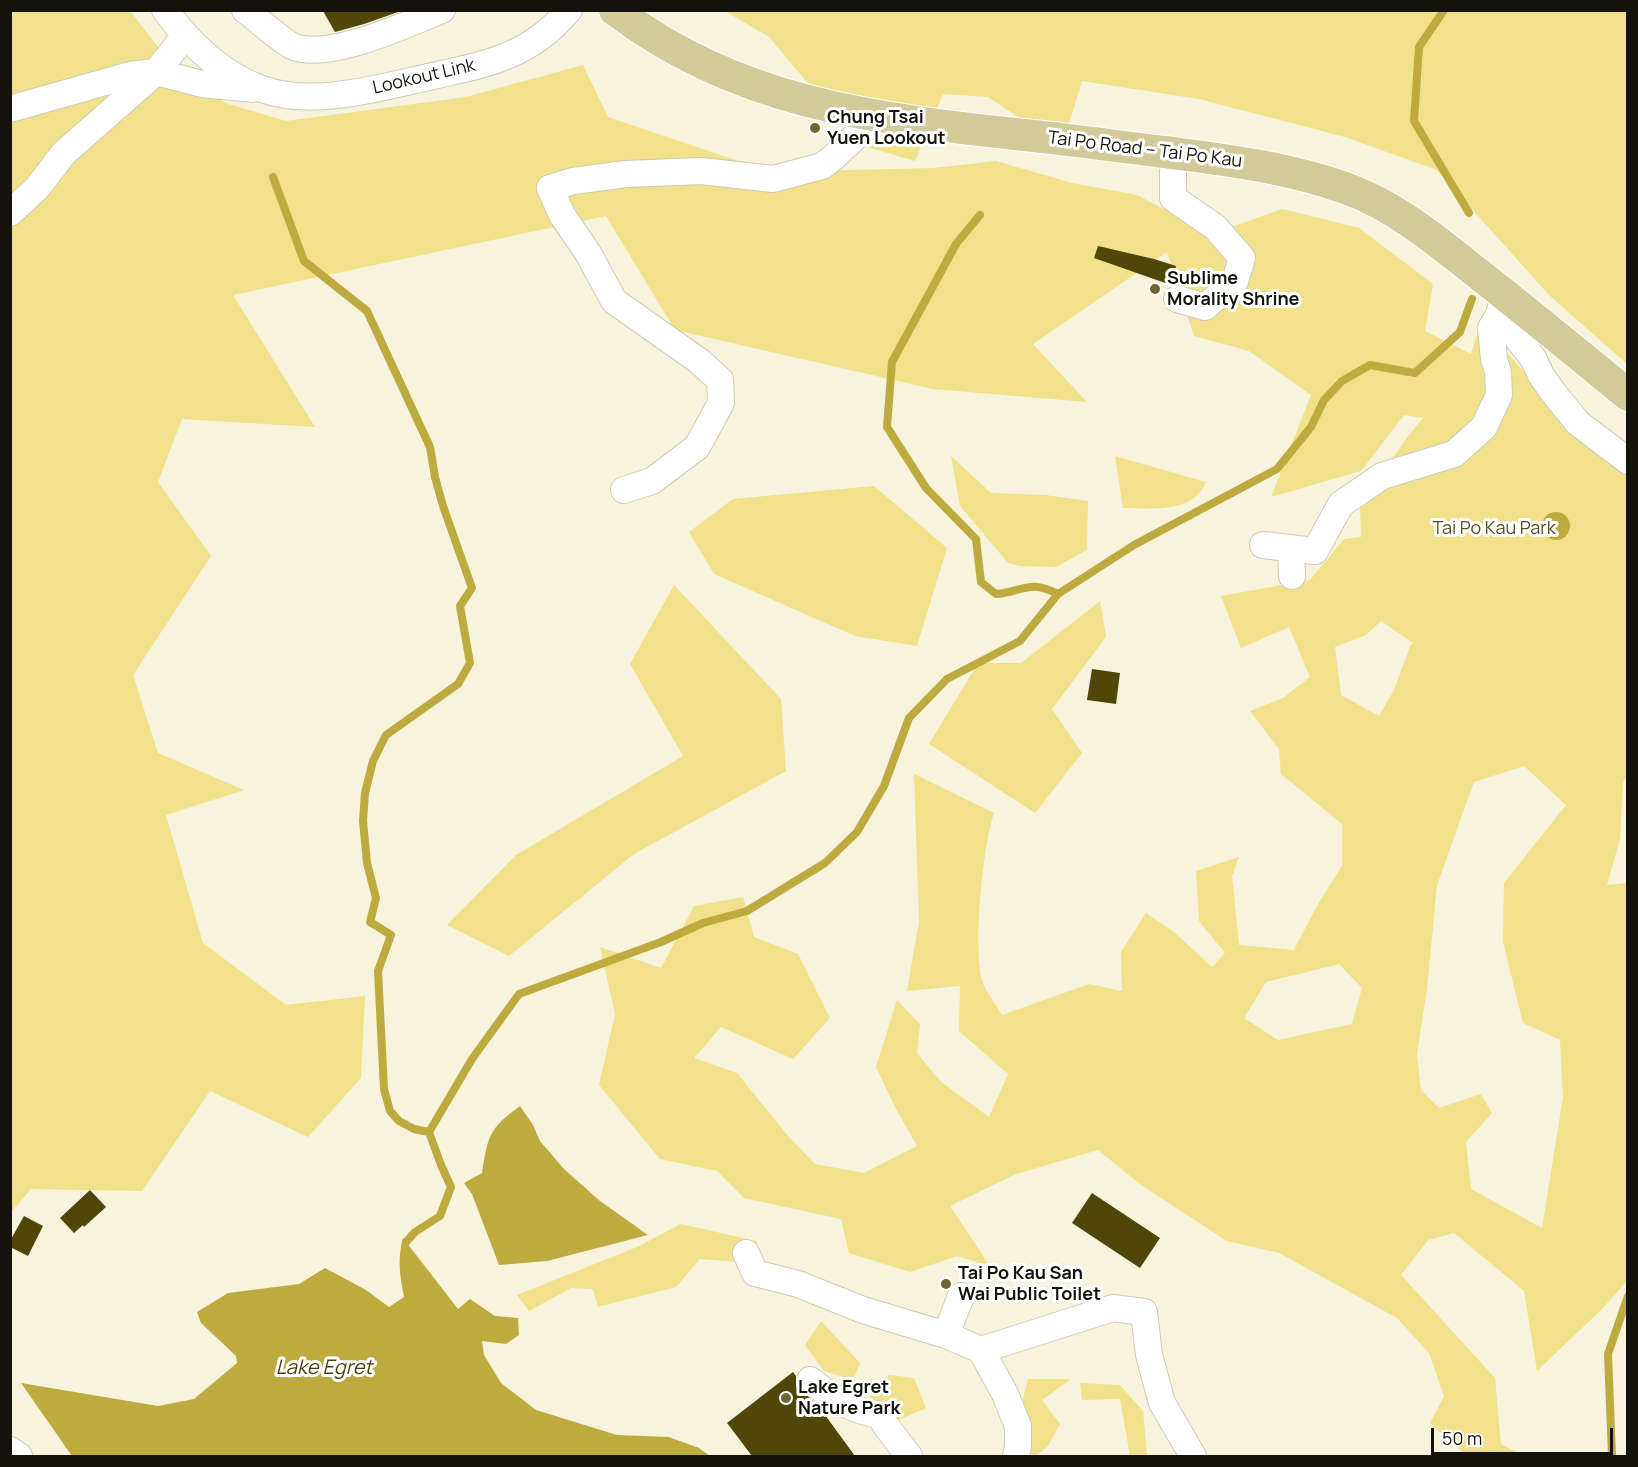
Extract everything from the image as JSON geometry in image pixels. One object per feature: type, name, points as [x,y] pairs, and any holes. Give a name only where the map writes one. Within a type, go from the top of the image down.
[{"type":"main road","name":"Tai Po Road – Tai Po Kau","points":[[615,10],[633,24],[683,54],[729,76],[780,94],[834,108],[961,128],[1234,160],[1348,188],[1382,205],[1421,229],[1504,306],[1628,395]]},
{"type":"street","name":"Lookout Link","points":[[165,10],[184,36],[208,57],[234,75],[263,89]]},
{"type":"street","points":[[245,10],[294,47],[319,50],[352,44],[442,10]]},
{"type":"street","name":"Lookout Link","points":[[10,109],[130,75],[156,72],[202,84],[310,96],[354,92],[472,67],[511,54],[535,41],[557,24],[569,10]]},
{"type":"street","points":[[10,213],[38,188],[64,153],[156,72],[184,36]]},
{"type":"street","points":[[624,490],[652,481],[697,447],[721,403],[720,380],[699,361],[614,301],[588,253],[562,215],[550,188],[573,181],[626,174],[701,171],[772,179],[822,166],[878,115]]},
{"type":"street","points":[[1176,154],[1173,170],[1173,198],[1215,227],[1242,258],[1235,281],[1205,307],[1177,299]]},
{"type":"street","points":[[1504,306],[1552,392],[1578,423],[1628,461]]},
{"type":"street","points":[[1263,545],[1315,551],[1341,504],[1382,476],[1454,454],[1484,427],[1499,395],[1491,328],[1504,306]]},
{"type":"street","points":[[1291,548],[1292,576]]},
{"type":"street","points":[[746,1253],[755,1273],[798,1284],[863,1310],[946,1335],[981,1350],[1005,1394],[1018,1426],[1016,1456]]},
{"type":"street","points":[[946,1335],[961,1296]]},
{"type":"street","points":[[981,1350],[1113,1308],[1144,1312],[1149,1355],[1162,1403],[1193,1456]]},
{"type":"street","points":[[810,1380],[828,1395],[858,1411],[880,1415],[909,1456]]},
{"type":"street","points":[[10,1450],[19,1456]]},
{"type":"green space","name":"Tai Po Kau Park","points":[[11,11],[130,11],[162,52],[225,103],[286,121],[466,97],[583,65],[608,117],[771,172],[934,168],[996,161],[1072,183],[1137,195],[1212,234],[1282,209],[1359,228],[1433,284],[1425,331],[1471,354],[1481,322],[1581,439],[1627,477],[1627,776],[1623,782],[1620,839],[1607,885],[1627,883],[1627,1281],[1601,1310],[1537,1371],[1524,1291],[1454,1233],[1428,1240],[1401,1275],[1495,1378],[1501,1444],[1524,1456],[1467,1456],[1430,1423],[1444,1396],[1429,1353],[1397,1318],[1279,1253],[1227,1241],[1141,1185],[1098,1150],[1016,1174],[950,1206],[990,1266],[957,1256],[910,1272],[849,1253],[841,1219],[744,1198],[717,1171],[660,1159],[599,1085],[615,1014],[600,947],[661,968],[694,906],[743,897],[754,937],[798,954],[830,1018],[793,1059],[721,1027],[694,1058],[737,1073],[788,1136],[815,1164],[864,1173],[917,1146],[876,1067],[897,1000],[920,1024],[917,1053],[941,1082],[989,1117],[1008,1074],[959,1031],[960,986],[907,991],[919,921],[914,774],[994,813],[986,849],[980,898],[979,947],[983,983],[1002,1015],[1089,984],[1122,991],[1121,952],[1146,913],[1174,932],[1212,967],[1225,953],[1199,921],[1196,871],[1239,857],[1232,876],[1239,945],[1294,950],[1318,904],[1342,866],[1342,824],[1281,774],[1279,749],[1250,711],[1283,698],[1310,677],[1289,627],[1241,648],[1221,596],[1310,580],[1344,539],[1361,537],[1360,505],[1423,418],[1404,415],[1361,471],[1271,497],[1311,395],[1249,351],[1194,336],[1167,252],[1033,344],[1087,402],[933,389],[675,330],[606,216],[233,295],[315,427],[182,419],[158,482],[211,556],[133,675],[158,753],[244,790],[166,815],[203,943],[286,1005],[365,996],[361,1078],[308,1137],[210,1091],[142,1191],[31,1189],[11,1212]],"holes":[[[1381,621],[1413,643],[1394,690],[1379,716],[1341,695],[1335,647],[1366,635]],[[1524,766],[1566,805],[1504,883],[1503,942],[1523,1023],[1560,1040],[1563,1097],[1542,1228],[1471,1189],[1466,1142],[1492,1113],[1481,1094],[1439,1108],[1421,1090],[1417,1055],[1427,988],[1437,885],[1474,782]],[[1339,964],[1362,988],[1352,1024],[1278,1040],[1244,1018],[1266,982]]]},
{"type":"green space","points":[[725,11],[1627,11],[1627,364],[1549,295],[1437,170],[1345,137],[1199,99],[1082,81],[1062,146],[988,97],[943,94],[915,161],[860,145],[769,37]]},
{"type":"green space","points":[[951,456],[991,493],[1045,495],[1088,501],[1087,550],[1056,567],[1020,566],[1008,563],[960,506]]},
{"type":"green space","points":[[1115,456],[1206,482],[1192,500],[1182,504],[1159,508],[1123,508]]},
{"type":"green space","points":[[874,486],[947,548],[917,646],[855,636],[714,574],[689,532],[733,499]]},
{"type":"green space","points":[[674,585],[781,699],[786,771],[634,854],[509,956],[447,925],[516,855],[683,756],[630,664]]},
{"type":"green space","points":[[1100,601],[1106,637],[1052,709],[1082,753],[1035,813],[929,744],[978,663],[1021,663]]},
{"type":"green space","points":[[681,1224],[756,1241],[762,1264],[700,1259],[676,1287],[598,1307],[593,1289],[571,1288],[529,1311],[517,1295],[637,1247]]},
{"type":"green space","points":[[821,1321],[860,1363],[853,1380],[824,1371],[805,1345]]},
{"type":"green space","points":[[889,1375],[914,1378],[926,1408],[894,1422],[867,1400]]},
{"type":"green space","points":[[1028,1379],[1071,1379],[1042,1400],[1060,1424],[1048,1446],[1036,1456],[1005,1456],[1020,1410]]},
{"type":"green space","points":[[1080,1383],[1120,1385],[1143,1411],[1147,1456],[1130,1456],[1120,1399],[1082,1400]]},
{"type":"water","points":[[1556,512],[1566,516],[1570,526],[1566,536],[1556,540],[1546,536],[1542,526],[1546,516]]},
{"type":"water","points":[[520,1106],[533,1125],[540,1141],[564,1169],[600,1201],[648,1235],[547,1261],[499,1265],[472,1194],[464,1183],[482,1173],[491,1135],[501,1121]]},
{"type":"water","name":"Lake Egret","points":[[403,1238],[458,1309],[470,1299],[495,1316],[518,1318],[519,1335],[506,1344],[482,1341],[484,1355],[501,1383],[536,1410],[617,1435],[669,1437],[699,1448],[710,1456],[72,1456],[21,1383],[158,1406],[194,1399],[237,1363],[236,1356],[201,1323],[197,1312],[228,1293],[299,1284],[325,1268],[366,1290],[389,1307],[404,1297],[400,1275]]},
{"type":"building","points":[[323,11],[401,11],[335,32]]},
{"type":"building","points":[[1098,246],[1176,266],[1171,285],[1094,258]]},
{"type":"building","points":[[1092,669],[1120,673],[1116,704],[1087,700]]},
{"type":"building","points":[[90,1190],[106,1207],[74,1233],[60,1218]]},
{"type":"building","points":[[1092,1193],[1160,1238],[1140,1268],[1072,1223]]},
{"type":"building","points":[[24,1216],[43,1226],[28,1256],[10,1247],[10,1241]]},
{"type":"building","name":"Lake Egret Nature Park","points":[[793,1372],[796,1376],[796,1386],[817,1404],[855,1456],[752,1456],[727,1423]]},
{"type":"waterway","points":[[1444,10],[1419,47],[1414,121],[1469,213]]},
{"type":"waterway","points":[[273,177],[304,261],[367,311],[430,447],[443,506],[472,588],[460,606],[470,663],[458,684],[386,735],[373,761],[365,793],[363,821],[367,863],[376,898],[370,922],[391,935],[378,971],[384,1089],[390,1111],[399,1121],[414,1129],[429,1132]]},
{"type":"waterway","points":[[980,215],[956,244],[892,362],[887,427],[926,488],[976,539],[981,582],[996,594],[1027,587],[1040,587],[1058,594]]},
{"type":"waterway","points":[[406,1242],[415,1232],[440,1216],[451,1187],[429,1132],[472,1059],[519,994],[661,942],[703,923],[747,911],[825,863],[857,832],[884,786],[909,718],[947,679],[1020,641],[1058,594],[1134,545],[1277,469],[1311,427],[1324,400],[1342,381],[1370,365],[1415,373],[1460,332],[1472,299]]},
{"type":"waterway","points":[[1612,1456],[1608,1354],[1628,1296]]},
{"type":"place","name":"Chung Tsai Yuen Lookout","points":[[815,128]]},
{"type":"place","name":"Sublime Morality Shrine","points":[[1155,289]]},
{"type":"place","name":"Tai Po Kau San Wai Public Toilet","points":[[946,1284]]},
{"type":"place","name":"Lake Egret Nature Park","points":[[786,1398]]}]
